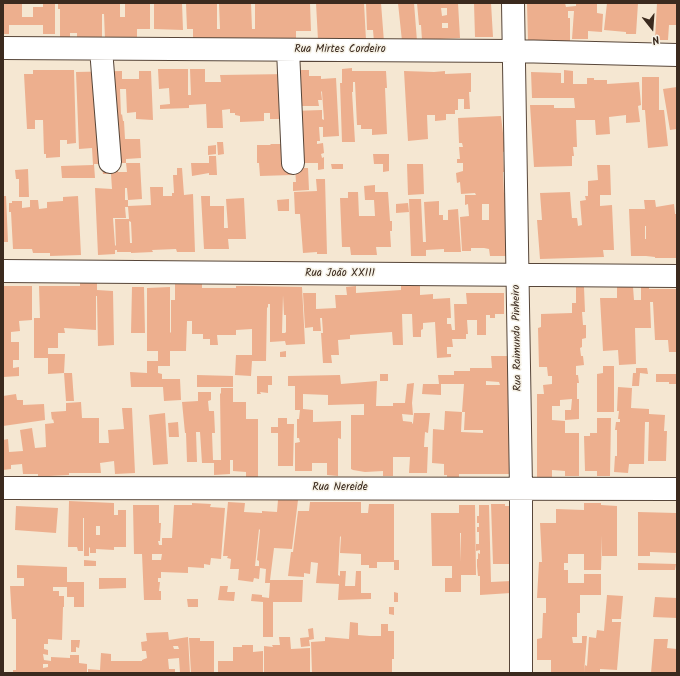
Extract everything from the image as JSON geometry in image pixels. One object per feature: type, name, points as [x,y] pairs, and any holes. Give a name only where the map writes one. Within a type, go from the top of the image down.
[{"type":"street","name":"Rua Raimundo Pinheiro","points":[[513,3],[521,488],[521,673]]},
{"type":"street","name":"Rua Mirtes Cordeiro","points":[[3,48],[513,52],[677,55]]},
{"type":"street","points":[[101,49],[110,162]]},
{"type":"street","points":[[288,50],[293,163]]},
{"type":"street","name":"Rua João XXIII","points":[[3,271],[677,276]]},
{"type":"street","name":"Rua Nereide","points":[[3,488],[677,489]]},
{"type":"building","points":[[3,3],[22,3],[22,17],[33,17],[33,7],[43,7],[43,3],[55,3],[55,34],[43,34],[43,25],[9,25],[9,34],[3,34]]},
{"type":"building","points":[[58,3],[120,3],[120,17],[125,17],[125,3],[150,3],[150,29],[137,29],[137,39],[105,39],[104,14],[102,14],[102,38],[77,37],[77,33],[70,33],[70,38],[60,38],[60,9],[58,9]]},
{"type":"building","points":[[154,3],[182,3],[183,30],[154,29]]},
{"type":"building","points":[[186,3],[217,3],[217,29],[220,29],[219,3],[251,3],[252,29],[255,29],[255,3],[310,3],[311,31],[296,31],[296,38],[193,39],[193,29],[187,29]]},
{"type":"building","points":[[316,3],[364,3],[366,40],[318,40]]},
{"type":"building","points":[[366,3],[381,3],[384,42],[374,42],[373,30],[367,30]]},
{"type":"building","points":[[398,3],[414,3],[417,41],[402,41]]},
{"type":"building","points":[[417,3],[458,3],[460,38],[422,40],[421,25],[419,25]],"holes":[[[441,8],[447,8],[447,15],[442,16]],[[442,23],[448,23],[448,28],[442,28]]]},
{"type":"building","points":[[474,3],[491,3],[493,37],[475,37]]},
{"type":"building","points":[[527,3],[565,3],[566,7],[576,6],[576,3],[597,3],[597,13],[603,14],[602,32],[588,31],[588,39],[572,39],[574,11],[568,11],[568,18],[570,18],[570,41],[528,41]]},
{"type":"building","points":[[607,3],[638,3],[636,34],[626,34],[626,32],[604,30]]},
{"type":"building","points":[[657,3],[677,3],[677,25],[669,25],[668,40],[655,40]]},
{"type":"building","points":[[352,68],[352,71],[386,71],[387,88],[385,88],[387,134],[372,135],[372,129],[361,129],[361,125],[357,125],[355,82],[353,82],[352,92],[355,142],[342,142],[340,83],[342,83],[342,69]]},
{"type":"building","points":[[158,69],[188,69],[188,95],[191,95],[190,69],[205,69],[205,82],[221,82],[220,75],[289,74],[290,119],[270,119],[270,113],[264,113],[264,121],[240,122],[240,116],[235,115],[235,113],[230,113],[230,109],[222,110],[223,128],[207,128],[206,104],[189,105],[189,108],[160,109],[160,105],[170,104],[169,88],[159,89]]},
{"type":"building","points":[[33,70],[74,70],[76,143],[67,144],[67,140],[60,140],[60,157],[46,158],[46,154],[44,154],[43,120],[35,120],[35,129],[27,129],[24,74],[33,74]]},
{"type":"building","points":[[291,70],[309,70],[309,76],[321,76],[321,79],[336,78],[339,136],[323,137],[323,127],[319,127],[320,141],[317,141],[317,144],[323,143],[324,153],[321,154],[322,158],[324,157],[324,169],[318,170],[318,163],[295,163],[292,111],[322,110],[322,119],[324,120],[322,92],[321,91],[322,100],[318,100],[319,106],[299,106]]},
{"type":"building","points":[[564,70],[573,71],[573,84],[587,84],[587,78],[594,78],[594,80],[607,80],[607,84],[639,82],[641,105],[638,106],[640,122],[626,123],[626,115],[609,117],[610,134],[596,135],[595,120],[576,120],[577,147],[573,147],[574,156],[572,156],[572,166],[534,167],[530,105],[554,105],[554,108],[575,108],[574,98],[532,98],[531,72],[561,73],[561,83],[564,83]]},
{"type":"building","points":[[122,71],[122,79],[139,79],[139,71],[151,71],[153,120],[136,119],[136,112],[127,113],[126,89],[120,89],[121,115],[122,114],[124,121],[125,139],[140,139],[141,158],[126,159],[126,163],[140,163],[142,199],[128,200],[128,206],[151,205],[150,187],[163,187],[163,196],[172,196],[172,193],[174,193],[173,175],[177,175],[177,168],[182,168],[184,195],[193,194],[195,252],[177,252],[176,249],[131,253],[117,252],[117,250],[115,250],[115,254],[98,255],[95,188],[112,189],[111,174],[103,174],[102,164],[94,164],[95,178],[62,178],[61,166],[93,165],[92,148],[79,149],[76,72]],"holes":[[[117,163],[126,163],[127,172],[118,172]],[[125,188],[127,188],[128,200],[125,200]],[[125,207],[128,207],[129,219],[115,219],[116,246],[113,218],[126,218]],[[129,221],[131,222],[132,243],[130,243]]]},
{"type":"building","points":[[404,71],[445,71],[445,74],[471,73],[471,92],[469,92],[470,109],[464,109],[464,99],[458,99],[458,110],[455,110],[455,114],[446,114],[446,120],[435,121],[435,115],[427,115],[428,139],[408,141]]},
{"type":"building","points":[[642,77],[659,77],[659,110],[664,110],[668,146],[648,148],[645,110],[642,110]]},
{"type":"building","points":[[677,87],[677,129],[670,130],[663,89]]},
{"type":"building","points":[[501,116],[504,142],[506,142],[507,151],[503,152],[503,172],[504,193],[508,193],[509,227],[505,227],[507,256],[490,256],[489,249],[484,248],[471,248],[471,251],[462,251],[460,217],[469,216],[468,204],[465,205],[465,195],[476,195],[475,193],[461,194],[460,182],[457,183],[456,173],[463,171],[463,163],[457,163],[457,159],[460,159],[459,147],[463,147],[462,143],[459,143],[458,118]],"holes":[[[482,204],[489,204],[489,220],[482,220]]]},
{"type":"building","points":[[217,142],[223,142],[224,154],[218,155]]},
{"type":"building","points":[[291,144],[292,175],[260,176],[259,163],[257,163],[257,145]]},
{"type":"building","points":[[216,145],[216,154],[208,155],[208,146]]},
{"type":"building","points":[[373,154],[389,154],[389,171],[383,172],[383,164],[374,164]]},
{"type":"building","points":[[209,156],[216,156],[217,175],[209,175],[209,173],[192,176],[191,163],[209,163]]},
{"type":"building","points":[[331,164],[343,164],[343,169],[332,169]]},
{"type":"building","points":[[407,164],[423,164],[424,194],[408,195]]},
{"type":"building","points":[[597,165],[610,165],[611,195],[600,195],[600,206],[612,205],[614,250],[603,250],[604,257],[540,259],[537,220],[542,220],[540,193],[570,192],[572,218],[577,218],[578,226],[582,225],[580,201],[586,200],[585,196],[588,196],[588,181],[598,180]]},
{"type":"building","points":[[295,168],[308,168],[309,190],[293,191],[293,182],[296,182]]},
{"type":"building","points":[[28,169],[29,197],[19,197],[19,179],[16,179],[15,170]]},
{"type":"building","points":[[316,179],[325,179],[327,254],[317,254],[317,252],[303,253],[300,214],[295,214],[294,192],[317,191]]},
{"type":"building","points":[[375,185],[375,192],[388,192],[390,221],[392,221],[392,231],[390,231],[391,247],[376,247],[377,255],[351,255],[350,247],[342,247],[340,198],[348,198],[348,192],[358,192],[359,216],[375,216],[374,200],[365,200],[364,186]]},
{"type":"building","points":[[3,196],[6,196],[8,242],[3,242]]},
{"type":"building","points":[[78,196],[81,255],[50,256],[50,253],[33,253],[32,249],[13,249],[11,212],[9,212],[9,203],[12,203],[12,201],[22,201],[22,208],[30,207],[30,200],[38,200],[39,209],[47,208],[47,202],[63,201],[63,197]]},
{"type":"building","points":[[201,196],[210,196],[210,206],[224,206],[224,228],[228,228],[226,199],[244,198],[246,239],[228,239],[229,249],[204,249]]},
{"type":"building","points":[[289,199],[289,211],[278,211],[277,200]]},
{"type":"building","points":[[409,199],[421,199],[423,242],[426,242],[424,202],[439,201],[439,215],[443,215],[443,220],[448,220],[448,210],[458,209],[461,252],[444,252],[444,249],[426,250],[426,256],[411,256]]},
{"type":"building","points":[[644,200],[655,200],[656,207],[674,204],[675,214],[677,214],[677,258],[631,256],[629,209],[645,209]],"holes":[[[645,226],[646,239],[645,239]]]},
{"type":"building","points":[[408,203],[409,212],[396,213],[396,204]]},
{"type":"building","points":[[80,282],[97,282],[97,290],[113,291],[114,345],[98,346],[96,296],[96,330],[64,328],[65,333],[58,333],[58,348],[48,348],[48,354],[65,354],[64,373],[48,374],[48,358],[34,358],[34,318],[40,318],[39,286],[80,286]]},
{"type":"building","points":[[175,283],[202,284],[202,288],[236,288],[236,286],[302,287],[305,344],[286,345],[285,341],[270,342],[270,304],[268,304],[266,361],[252,361],[251,376],[235,375],[236,355],[252,355],[252,329],[236,330],[236,335],[217,335],[218,345],[210,345],[210,339],[203,339],[203,334],[192,334],[192,321],[187,321],[186,351],[170,351],[170,366],[158,366],[158,373],[162,374],[162,379],[180,379],[181,400],[164,401],[163,387],[131,387],[130,372],[147,373],[147,361],[158,361],[158,351],[147,351],[147,288],[170,287],[170,333],[171,300],[175,300]],"holes":[[[283,295],[284,315],[286,315],[286,332],[282,333]]]},
{"type":"building","points":[[401,285],[420,285],[420,295],[433,294],[433,299],[450,298],[451,318],[447,318],[447,324],[451,324],[452,330],[455,330],[454,304],[467,304],[466,293],[504,293],[504,314],[495,314],[495,318],[490,318],[490,315],[486,315],[486,335],[477,335],[477,320],[467,320],[468,334],[466,334],[466,339],[452,339],[453,347],[447,347],[447,354],[451,354],[451,357],[437,358],[435,322],[423,323],[421,337],[413,337],[412,314],[402,314],[403,345],[393,345],[392,332],[350,335],[350,339],[338,340],[339,355],[331,355],[332,363],[323,363],[321,333],[323,333],[322,318],[320,318],[321,331],[313,331],[313,327],[305,328],[303,293],[316,293],[316,309],[336,308],[335,295],[347,295],[346,287],[356,286],[356,293],[401,290]]},
{"type":"building","points":[[3,286],[32,286],[32,320],[19,321],[20,331],[11,332],[11,342],[19,342],[19,360],[13,360],[13,368],[19,367],[19,376],[3,377]]},
{"type":"building","points":[[132,287],[144,287],[145,333],[131,333]]},
{"type":"building","points":[[576,287],[584,287],[585,312],[582,312],[583,325],[586,325],[586,338],[582,339],[582,347],[580,348],[584,365],[576,366],[576,375],[578,375],[579,383],[577,383],[577,399],[579,399],[579,419],[565,420],[565,410],[571,410],[572,399],[560,400],[560,406],[552,406],[552,420],[565,421],[565,433],[579,433],[579,476],[565,476],[565,471],[552,470],[552,479],[537,479],[537,394],[544,394],[543,385],[552,384],[552,376],[548,376],[547,367],[539,367],[538,328],[541,327],[541,314],[572,313],[572,303],[576,303]]},
{"type":"building","points":[[617,287],[633,287],[634,300],[641,300],[641,287],[649,287],[649,289],[677,289],[677,352],[669,352],[668,340],[655,340],[653,302],[650,302],[651,328],[635,328],[636,364],[619,365],[618,350],[603,351],[600,298],[617,298]]},
{"type":"building","points":[[286,351],[286,357],[280,357],[280,352]]},
{"type":"building","points":[[491,356],[512,356],[513,474],[459,474],[459,478],[447,478],[447,475],[444,475],[444,464],[432,463],[433,429],[444,430],[445,411],[462,412],[464,384],[441,384],[441,395],[422,394],[423,384],[439,384],[438,375],[454,375],[454,371],[470,371],[470,368],[492,368]],"holes":[[[486,381],[499,382],[500,385],[486,385]],[[462,412],[465,412],[464,430],[483,430],[483,433],[461,432]]]},
{"type":"building","points":[[603,366],[614,366],[614,412],[597,412],[597,374],[603,373]]},
{"type":"building","points":[[636,368],[647,368],[648,374],[640,373],[639,386],[632,386],[633,373],[636,373]]},
{"type":"building","points":[[64,373],[72,373],[74,401],[66,401]]},
{"type":"building","points":[[380,374],[388,374],[388,381],[380,381]]},
{"type":"building","points":[[656,374],[677,374],[677,384],[669,384],[669,382],[656,382]]},
{"type":"building","points":[[197,375],[233,376],[233,387],[197,387]]},
{"type":"building","points":[[340,375],[341,384],[377,381],[376,406],[393,406],[393,403],[405,403],[407,384],[414,383],[412,403],[413,415],[402,414],[403,421],[412,422],[412,424],[414,413],[430,413],[428,433],[425,432],[424,447],[428,447],[427,473],[409,473],[410,457],[393,457],[393,476],[383,476],[383,471],[365,472],[351,469],[351,415],[364,415],[364,404],[328,405],[328,395],[303,394],[303,409],[313,410],[313,422],[341,421],[341,439],[338,438],[338,476],[327,475],[327,463],[312,463],[312,471],[295,471],[295,443],[300,442],[299,438],[297,438],[297,419],[299,419],[300,410],[295,410],[295,386],[288,386],[288,376]]},
{"type":"building","points":[[257,376],[272,376],[272,385],[268,385],[268,393],[260,392],[261,394],[257,394]]},
{"type":"building","points":[[618,387],[632,388],[631,408],[649,409],[649,414],[665,415],[664,431],[667,431],[666,461],[648,461],[649,422],[645,422],[644,464],[629,464],[628,473],[614,472],[615,456],[617,456],[617,430],[615,430],[616,422],[620,422],[620,419],[618,419],[619,411],[617,411]]},
{"type":"building","points":[[221,388],[233,388],[233,402],[246,402],[246,419],[258,419],[258,477],[246,477],[246,472],[233,471],[233,460],[230,460],[230,474],[214,475],[214,463],[202,463],[200,432],[196,432],[197,462],[187,462],[186,433],[182,402],[198,401],[198,392],[211,392],[211,400],[208,401],[209,411],[214,411],[215,433],[212,433],[213,460],[221,460]]},
{"type":"building","points":[[16,394],[17,400],[23,400],[23,405],[44,404],[45,420],[3,426],[3,396]]},
{"type":"building","points":[[81,402],[82,418],[99,418],[99,443],[109,443],[108,430],[124,429],[122,408],[132,408],[135,473],[115,474],[114,461],[100,463],[101,473],[69,473],[69,475],[38,476],[38,474],[23,474],[22,464],[11,465],[11,469],[3,470],[3,440],[8,439],[9,452],[23,451],[20,430],[32,428],[35,448],[46,447],[45,424],[54,423],[51,412],[66,411],[66,403]]},
{"type":"building","points":[[165,413],[168,464],[153,465],[149,415]]},
{"type":"building","points":[[278,418],[287,418],[287,424],[294,424],[293,466],[278,466],[278,433],[271,433],[271,427],[278,427]]},
{"type":"building","points":[[597,418],[611,418],[610,476],[597,476],[597,471],[585,471],[584,436],[590,436],[590,433],[597,433]]},
{"type":"building","points":[[178,422],[179,437],[169,437],[168,423]]},
{"type":"building","points":[[278,500],[298,500],[292,549],[274,548],[270,580],[303,580],[302,602],[273,602],[273,637],[263,637],[263,602],[251,601],[252,594],[262,595],[262,597],[269,598],[270,583],[265,583],[266,569],[260,568],[259,579],[254,578],[253,582],[238,580],[239,569],[230,569],[231,559],[227,558],[228,556],[223,556],[228,502],[245,503],[244,512],[277,512]],"holes":[[[259,529],[257,560],[259,561],[259,566],[255,566]]]},
{"type":"building","points":[[69,501],[114,503],[114,515],[118,515],[118,510],[126,510],[126,547],[114,547],[114,550],[96,549],[96,553],[90,553],[89,547],[89,556],[84,556],[83,518],[83,551],[78,551],[77,547],[68,547]],"holes":[[[96,526],[100,526],[100,535],[96,535]]]},
{"type":"building","points":[[310,502],[361,502],[361,513],[368,513],[369,504],[394,504],[394,560],[399,560],[399,570],[394,570],[394,562],[377,562],[377,568],[369,568],[369,565],[361,565],[361,554],[340,553],[340,536],[338,575],[340,576],[340,571],[346,571],[345,586],[355,586],[356,571],[361,571],[361,593],[371,593],[371,599],[338,600],[339,584],[316,583],[318,563],[311,562],[310,574],[304,573],[304,577],[288,576],[291,552],[293,552],[298,511],[309,511]]},
{"type":"building","points":[[192,503],[211,504],[210,507],[225,508],[221,559],[211,558],[210,565],[204,564],[204,568],[188,567],[188,573],[161,572],[161,578],[158,578],[158,582],[160,582],[159,591],[161,591],[161,600],[144,600],[142,554],[134,554],[133,505],[159,505],[159,523],[161,523],[160,541],[158,541],[159,545],[162,545],[162,538],[172,538],[174,505],[192,505]],"holes":[[[152,554],[162,554],[161,560],[152,560]]]},
{"type":"building","points":[[584,503],[601,503],[601,505],[617,506],[617,556],[602,556],[602,535],[601,570],[584,570],[584,554],[568,554],[568,563],[564,563],[564,570],[568,570],[568,583],[584,583],[584,574],[601,574],[601,595],[580,595],[580,613],[577,613],[577,637],[572,637],[573,643],[582,643],[582,636],[587,636],[584,673],[551,673],[551,660],[537,660],[537,639],[542,638],[543,613],[546,613],[546,598],[537,598],[539,562],[542,562],[540,523],[556,523],[556,509],[584,510]]},
{"type":"building","points":[[491,504],[505,504],[505,506],[513,506],[514,564],[493,564]]},
{"type":"building","points":[[459,505],[475,505],[476,575],[461,575],[461,592],[445,592],[445,578],[452,578],[452,566],[432,566],[431,513],[459,513]],"holes":[[[460,533],[461,533],[461,562]]]},
{"type":"building","points":[[479,505],[489,505],[491,582],[511,581],[511,593],[480,595],[480,576],[478,576],[477,559],[478,553],[480,554],[480,550],[476,551],[476,544],[479,544],[479,532],[477,532],[477,527],[479,527],[479,523],[477,523],[477,516],[479,516]]},
{"type":"building","points":[[16,506],[58,508],[56,533],[15,530]]},
{"type":"building","points":[[638,512],[676,513],[677,553],[650,552],[650,556],[638,556]]},
{"type":"building","points":[[84,560],[96,561],[96,566],[84,566]]},
{"type":"building","points":[[638,563],[676,564],[675,570],[638,570]]},
{"type":"building","points":[[17,565],[67,567],[67,582],[84,582],[84,607],[74,607],[74,597],[67,597],[67,587],[53,587],[53,591],[59,591],[59,596],[64,596],[62,640],[48,639],[48,644],[44,644],[44,649],[48,650],[48,655],[43,654],[44,660],[51,661],[51,657],[70,658],[70,655],[79,655],[79,663],[87,664],[87,673],[13,673],[13,670],[16,670],[16,619],[12,619],[10,586],[24,586],[24,578],[17,578]],"holes":[[[43,664],[48,664],[48,667],[43,668]]]},
{"type":"building","points":[[99,578],[126,578],[126,588],[99,589]]},
{"type":"building","points":[[220,586],[228,586],[227,592],[235,592],[234,601],[218,600]]},
{"type":"building","points":[[394,592],[398,593],[398,602],[394,602]]},
{"type":"building","points":[[607,595],[623,596],[621,619],[612,619],[612,622],[621,622],[617,670],[600,669],[600,673],[584,673],[585,665],[587,666],[589,637],[596,638],[597,630],[604,631]]},
{"type":"building","points":[[655,597],[677,598],[677,618],[653,617]]},
{"type":"building","points":[[187,599],[198,599],[198,607],[188,607]]},
{"type":"building","points":[[389,607],[394,607],[394,615],[389,614]]},
{"type":"building","points":[[350,622],[358,623],[358,635],[381,636],[381,624],[388,624],[388,631],[394,631],[394,659],[392,659],[392,673],[312,673],[311,642],[325,641],[325,637],[349,639]]},
{"type":"building","points":[[313,628],[314,639],[309,640],[310,646],[301,647],[300,638],[309,637],[308,629]]},
{"type":"building","points":[[168,632],[169,640],[188,637],[190,673],[180,673],[179,658],[168,659],[169,669],[175,669],[175,673],[88,673],[88,669],[100,670],[101,653],[111,654],[111,661],[142,661],[147,658],[146,651],[142,651],[141,642],[147,641],[146,633]],"holes":[[[173,646],[178,646],[179,649],[174,649]]]},
{"type":"building","points":[[279,637],[290,637],[291,649],[310,648],[310,673],[264,673],[264,646],[273,647],[272,645],[280,645]]},
{"type":"building","points":[[189,638],[200,638],[200,641],[214,641],[214,673],[191,673]]},
{"type":"building","points":[[654,639],[668,639],[667,648],[677,649],[677,673],[651,673]]},
{"type":"building","points":[[71,640],[80,640],[79,648],[76,647],[76,652],[71,652]]},
{"type":"building","points":[[242,645],[253,645],[253,652],[263,651],[263,673],[218,673],[218,661],[233,661],[233,647],[242,647]]}]
